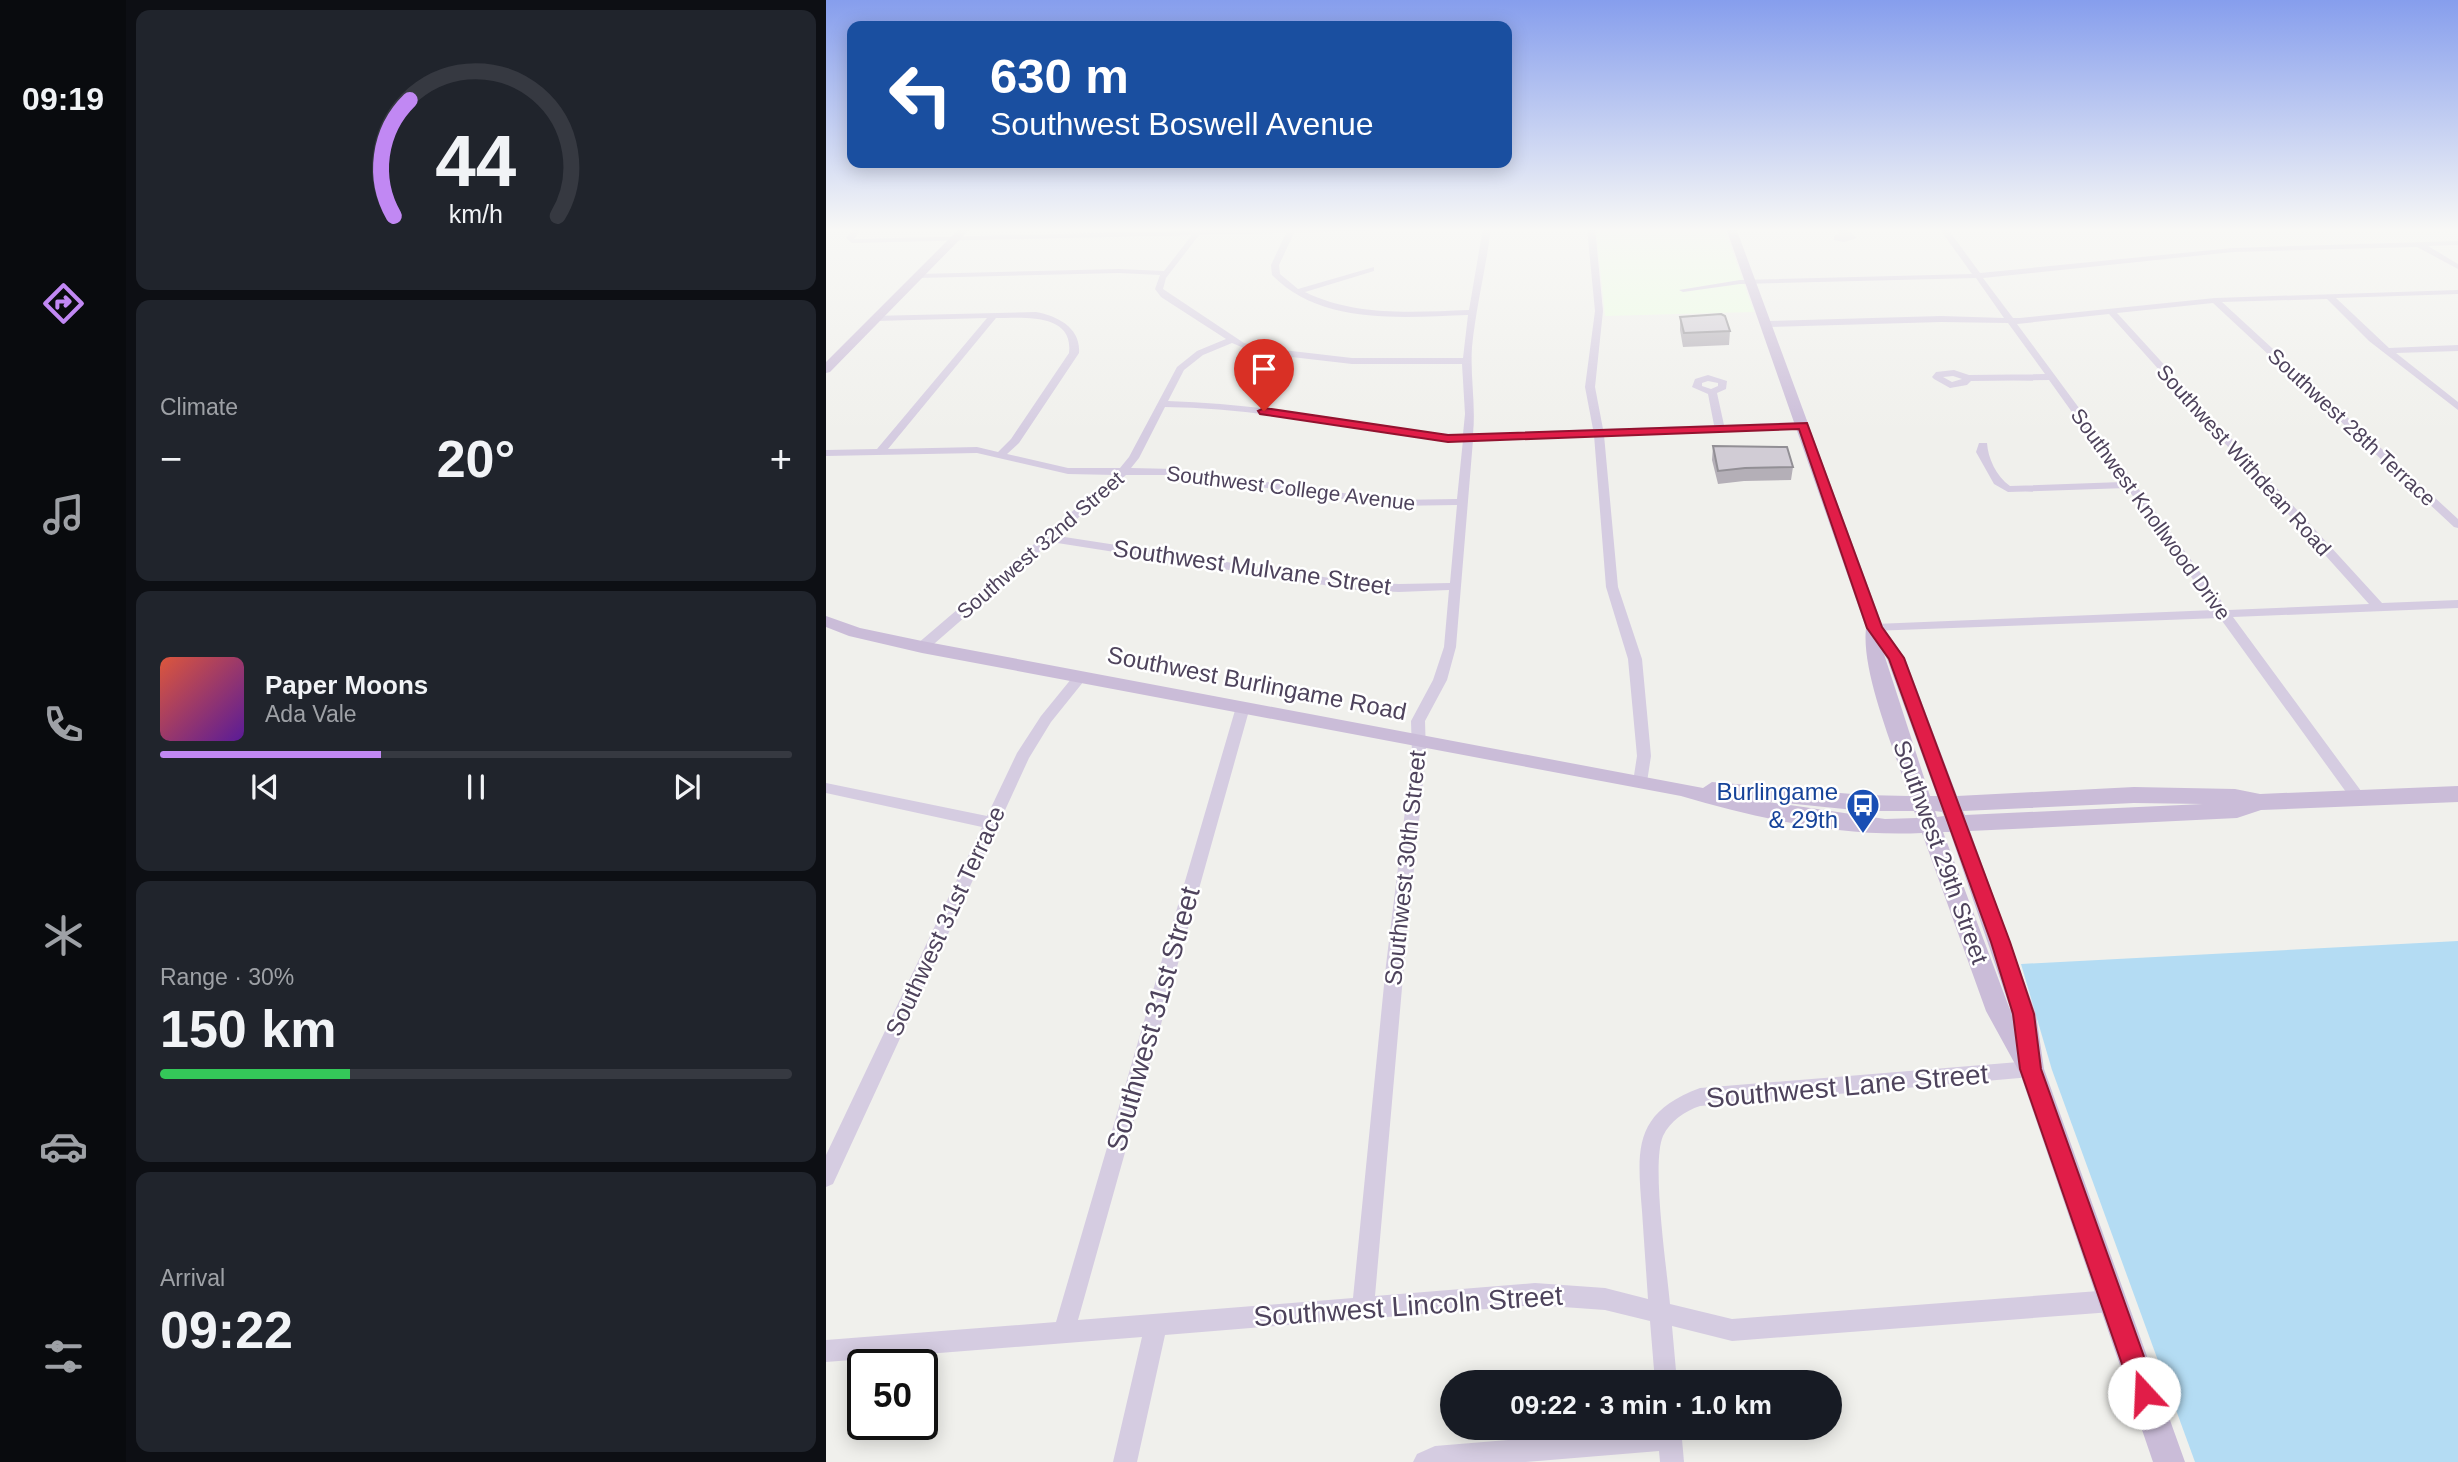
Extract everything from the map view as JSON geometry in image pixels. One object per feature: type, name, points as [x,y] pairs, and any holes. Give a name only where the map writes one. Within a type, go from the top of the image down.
[{"type":"main road","points":[[826,369],[898,296]]},
{"type":"main road","name":"Southwest 29th Street","points":[[1757,296],[1875,628],[1896,658],[1954,814],[2024,1014],[2031,1069]]},
{"type":"main road","name":"Southwest Burlingame Road","points":[[826,621],[873,637],[922,647],[1681,789],[1734,804],[1802,817],[1885,827],[1931,827],[1954,814]]},
{"type":"main road","name":"Southwest 29th Street","points":[[1875,628],[1873,646],[1884,688],[1922,804],[1998,1011],[2031,1069],[2169,1462]]},
{"type":"main road","name":"Southwest Burlingame Road","points":[[1681,789],[1719,789],[1864,803],[1922,804],[1954,814],[2237,810],[2260,802],[2458,794]]},
{"type":"street","points":[[1166,296],[1233,340],[1256,350],[1389,363],[1468,361]]},
{"type":"street","points":[[1309,296],[1323,304],[1350,310],[1400,314],[1473,312]]},
{"type":"street","name":"Southwest 30th Street","points":[[1363,1308],[1418,721],[1440,680],[1450,647],[1464,502],[1468,438],[1468,361],[1476,296]]},
{"type":"street","points":[[1597,296],[1599,312],[1590,387],[1599,433],[1612,587],[1628,629],[1635,659],[1644,756],[1640,782]]},
{"type":"street","name":"Southwest Knollwood Drive","points":[[1993,296],[2359,799]]},
{"type":"street","points":[[1767,324],[1941,319],[2011,321],[2215,300],[2300,296]]},
{"type":"street","points":[[2329,296],[2387,351],[2458,407]]},
{"type":"street","name":"Southwest 28th Terrace","points":[[2215,300],[2458,525]]},
{"type":"street","name":"Southwest Withdean Road","points":[[2111,311],[2379,607]]},
{"type":"street","points":[[881,451],[994,315]]},
{"type":"street","points":[[875,318],[994,315],[1049,317],[1070,333],[1076,342],[1074,353],[1015,441],[1000,455]]},
{"type":"street","name":"Southwest 32nd Street","points":[[922,647],[1124,472],[1184,364],[1200,353],[1233,340]]},
{"type":"street","points":[[2387,351],[2458,348]]},
{"type":"street","points":[[1968,378],[2052,377]]},
{"type":"street","points":[[1712,391],[1720,428]]},
{"type":"street","points":[[1162,404],[1214,405],[1387,428],[1433,438],[1803,425]]},
{"type":"street","points":[[1983,446],[1981,452],[1998,482],[2008,489],[2130,485]]},
{"type":"street","name":"Southwest College Avenue","points":[[826,453],[961,449],[1068,471],[1204,475],[1392,503],[1464,502]]},
{"type":"street","name":"Southwest Mulvane Street","points":[[1048,538],[1356,586],[1456,586]]},
{"type":"street","points":[[1875,628],[2458,604]]},
{"type":"street","name":"Southwest 31st Terrace","points":[[826,1177],[1035,734],[1082,676]]},
{"type":"street","name":"Southwest 31st Street","points":[[1064,1331],[1243,707]]},
{"type":"street","points":[[826,788],[992,823]]},
{"type":"street","name":"Southwest Lane Street","points":[[1660,1315],[1648,1161],[1655,1129],[1668,1113],[1685,1101],[1700,1097],[2031,1069]]},
{"type":"street","name":"Southwest Lincoln Street","points":[[826,1351],[1535,1294],[1605,1299],[1660,1315],[1732,1330],[2112,1301]]},
{"type":"street","points":[[1660,1315],[1664,1370]]},
{"type":"street","points":[[1125,1462],[1156,1324]]},
{"type":"street","points":[[1425,1462],[1435,1458],[1604,1440]]},
{"type":"street","points":[[1670,1440],[1672,1462]]},
{"type":"shaded area","points":[[1603,296],[1748,296],[1754,312],[1605,316]]},
{"type":"shaded area","points":[[2458,941],[2458,1462],[2195,1462],[2052,1070],[2021,964]]},
{"type":"building","points":[[1725,316],[1730,331],[1684,333],[1680,317]]},
{"type":"building","points":[[1713,446],[1787,447],[1793,467],[1718,471]]},
{"type":"place","name":"Burlingame & 29th","points":[[1863,835]]},
{"type":"route","points":[[1264,411],[1387,428],[1433,438],[1803,425],[1875,628],[1896,658],[2001,942],[2024,1014],[2031,1069],[2144,1393]]}]
